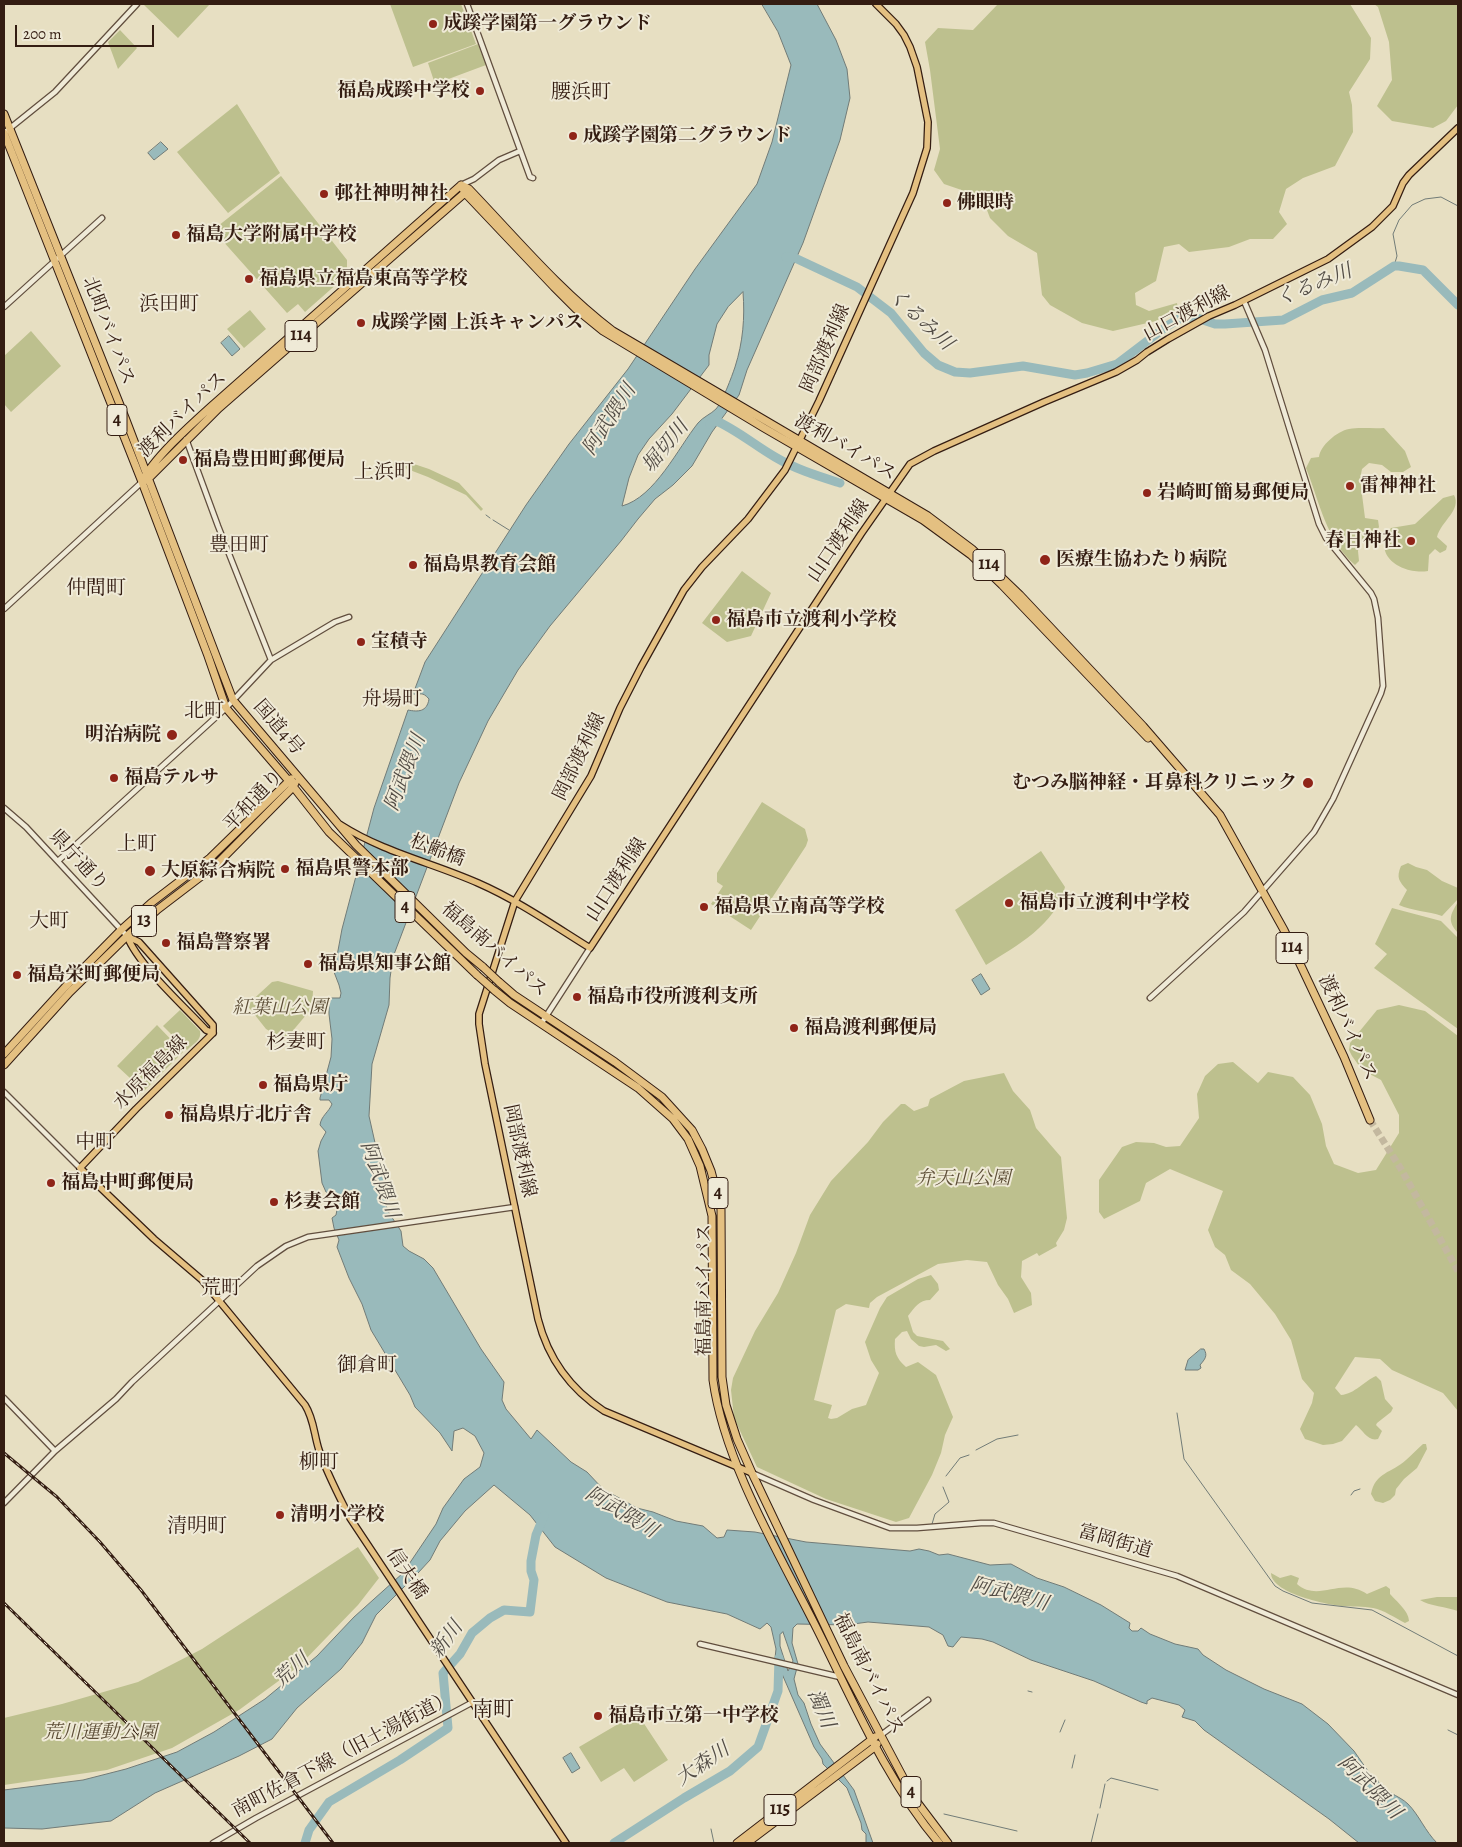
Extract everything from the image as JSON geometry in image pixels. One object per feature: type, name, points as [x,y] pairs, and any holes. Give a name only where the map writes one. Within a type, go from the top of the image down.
[{"type":"highway","name":"北町バイパス","points":[[4,114],[6,132],[146,478],[233,700]]},
{"type":"highway","name":"渡利バイパス","points":[[146,478],[185,436],[461,185],[570,295],[617,337],[887,496],[928,516],[981,556],[1020,595],[1143,726],[1226,824],[1284,930],[1344,1057],[1370,1120]]},
{"type":"highway","name":"渡利バイパス","points":[[185,436],[467,191]]},
{"type":"highway","name":"北町バイパス","points":[[146,478],[226,708]]},
{"type":"highway","name":"国道4号","points":[[233,700],[298,776]]},
{"type":"highway","name":"国道4号","points":[[226,708],[291,784]]},
{"type":"highway","name":"平和通り","points":[[4,1066],[70,992],[128,936],[216,864],[298,776]]},
{"type":"highway","name":"福島南バイパス","points":[[298,776],[356,845],[499,982],[514,995],[614,1062],[662,1097],[692,1130],[708,1161],[718,1194],[722,1223],[721,1359],[723,1391],[730,1420],[752,1473],[834,1646],[914,1798],[948,1843]]},
{"type":"highway","name":"平和通り","points":[[4,1054],[66,986],[122,929],[151,903],[210,858],[291,784]]},
{"type":"highway","name":"福島南バイパス","points":[[291,784],[329,832],[350,854],[460,960],[494,990],[652,1100],[682,1129],[694,1151],[705,1183],[712,1216],[712,1347],[716,1403],[722,1426],[754,1502],[871,1738],[897,1785],[939,1843]]},
{"type":"highway","name":"115","points":[[746,1843],[826,1779],[843,1760],[871,1738],[881,1735]]},
{"type":"highway","name":"115","points":[[737,1843],[826,1779],[848,1767],[876,1746],[881,1735]]},
{"type":"main road","name":"岡部渡利線","points":[[752,1473],[604,1411],[583,1396],[565,1376],[550,1353],[539,1324],[485,1064],[479,1018],[515,902],[591,776],[641,667],[684,590],[702,567],[748,519],[785,470],[871,288],[913,193],[922,167],[928,134],[928,122],[917,67],[910,47],[896,24],[876,4]]},
{"type":"main road","name":"山口渡利線","points":[[476,882],[515,902],[590,948],[907,467],[914,461],[1044,402],[1116,372],[1209,316],[1244,301],[1328,259],[1357,239],[1393,206],[1409,174],[1458,128]]},
{"type":"main road","name":"松齢橋","points":[[337,823],[358,836],[476,882]]},
{"type":"main road","name":"県庁通り","points":[[128,936],[139,942],[213,1025],[214,1033],[206,1030],[151,972],[132,949],[128,936]]},
{"type":"main road","name":"水原福島線","points":[[80,1168],[214,1033]]},
{"type":"main road","name":"信夫橋","points":[[80,1168],[202,1280],[310,1412],[319,1450],[330,1477],[355,1526],[566,1843]]},
{"type":"street","points":[[6,132],[55,92],[138,4]]},
{"type":"street","points":[[467,4],[520,151],[530,177],[533,178]]},
{"type":"street","points":[[461,185],[474,179],[499,160],[520,151]]},
{"type":"street","points":[[467,191],[474,179]]},
{"type":"street","points":[[4,306],[102,218]]},
{"type":"street","points":[[1150,998],[1263,892],[1314,832],[1322,819],[1383,686],[1376,607],[1371,593],[1326,538],[1319,524],[1265,350],[1244,301]]},
{"type":"street","points":[[185,436],[271,660]]},
{"type":"street","points":[[4,609],[146,478]]},
{"type":"street","points":[[58,862],[226,708],[271,660],[335,622],[349,617]]},
{"type":"street","name":"県庁通り","points":[[4,808],[26,827],[128,936]]},
{"type":"street","points":[[541,1024],[590,948]]},
{"type":"street","points":[[4,1092],[80,1168]]},
{"type":"street","points":[[4,1503],[55,1451],[116,1399],[257,1266],[280,1249],[299,1240],[329,1234],[515,1207]]},
{"type":"street","points":[[4,1398],[55,1451]]},
{"type":"street","name":"富岡街道","points":[[752,1473],[814,1500],[890,1528],[909,1529],[994,1523],[1177,1576],[1458,1695]]},
{"type":"street","points":[[700,1644],[841,1677]]},
{"type":"street","points":[[881,1735],[928,1700]]},
{"type":"street","name":"南町佐倉下線（旧土湯街道）","points":[[213,1843],[473,1702]]},
{"type":"green space","points":[[143,4],[210,4],[178,38]]},
{"type":"green space","name":"成蹊学園第一グラウンド","points":[[390,4],[461,4],[476,44],[413,67]]},
{"type":"green space","points":[[998,4],[1350,4],[1371,38],[1370,59],[1349,92],[1352,105],[1353,132],[1335,166],[1303,178],[1286,189],[1279,212],[1287,224],[1273,239],[1250,239],[1229,247],[1189,252],[1179,244],[1164,247],[1156,281],[1135,293],[1136,305],[1149,311],[1177,303],[1178,309],[1156,321],[1113,331],[1082,323],[1050,305],[1042,295],[1037,253],[1008,236],[990,218],[982,197],[944,184],[934,170],[940,149],[925,42],[938,28],[973,30]]},
{"type":"green space","points":[[1374,4],[1458,4],[1458,105],[1446,121],[1433,128],[1392,121],[1377,106],[1392,80],[1389,42],[1378,7]]},
{"type":"green space","points":[[120,30],[137,48],[118,69],[108,42]]},
{"type":"green space","points":[[478,44],[486,65],[435,84],[428,63]]},
{"type":"green space","points":[[237,104],[280,173],[228,213],[177,152]]},
{"type":"green space","points":[[281,176],[347,260],[347,275],[305,312],[298,304],[287,313],[213,230]]},
{"type":"green space","points":[[250,310],[266,329],[244,348],[227,329]]},
{"type":"green space","points":[[31,331],[61,366],[11,412],[4,404],[4,356]]},
{"type":"green space","points":[[1353,428],[1384,428],[1405,451],[1411,467],[1403,472],[1391,472],[1382,465],[1369,463],[1362,469],[1360,479],[1365,518],[1378,520],[1379,527],[1373,538],[1360,543],[1358,551],[1359,561],[1355,565],[1345,555],[1330,533],[1306,468],[1311,458],[1319,457],[1322,448],[1344,430]]},
{"type":"green space","points":[[408,462],[429,469],[459,483],[483,509],[481,511],[466,495],[428,477],[402,467],[393,469],[379,466],[380,463],[391,466]]},
{"type":"green space","points":[[1454,495],[1456,500],[1453,511],[1437,537],[1447,546],[1446,550],[1440,553],[1435,549],[1429,555],[1428,571],[1409,570],[1392,562],[1384,547],[1391,528],[1415,524],[1443,498]]},
{"type":"green space","points":[[742,571],[771,593],[751,636],[727,642],[702,623]]},
{"type":"green space","points":[[762,802],[805,829],[808,840],[806,846],[751,930],[711,904],[723,886],[717,882],[717,873]]},
{"type":"green space","points":[[1041,851],[1065,887],[1060,900],[1053,913],[1033,933],[986,965],[955,910]]},
{"type":"green space","points":[[1408,863],[1427,870],[1442,881],[1458,888],[1458,899],[1442,916],[1399,905],[1407,890],[1400,882],[1399,874],[1401,866]]},
{"type":"green space","points":[[1458,902],[1458,933],[1452,925],[1451,918]]},
{"type":"green space","points":[[1392,908],[1441,921],[1458,938],[1458,1029],[1374,968],[1387,954],[1375,944]]},
{"type":"green space","name":"紅葉山公園","points":[[278,981],[313,991],[312,1008],[285,1040],[266,1029],[247,1005],[272,982]]},
{"type":"green space","points":[[1399,1005],[1425,1011],[1458,1036],[1458,1411],[1443,1393],[1392,1370],[1380,1359],[1355,1357],[1335,1388],[1341,1395],[1346,1394],[1376,1376],[1381,1381],[1385,1399],[1393,1408],[1376,1425],[1382,1431],[1378,1439],[1371,1439],[1356,1425],[1342,1441],[1323,1445],[1305,1439],[1300,1429],[1312,1403],[1314,1393],[1302,1379],[1291,1340],[1275,1314],[1250,1284],[1231,1270],[1225,1255],[1215,1247],[1208,1230],[1223,1191],[1170,1169],[1146,1183],[1140,1201],[1104,1219],[1099,1212],[1099,1180],[1122,1147],[1136,1142],[1154,1143],[1166,1147],[1180,1146],[1199,1118],[1197,1094],[1205,1076],[1218,1064],[1233,1062],[1258,1083],[1268,1072],[1293,1077],[1310,1095],[1322,1124],[1326,1146],[1334,1164],[1358,1173],[1376,1170],[1399,1133],[1399,1115],[1381,1080],[1362,1070],[1349,1050],[1350,1043],[1377,1010]]},
{"type":"green space","points":[[180,1010],[200,1031],[200,1037],[187,1050],[163,1026]]},
{"type":"green space","points":[[157,1025],[183,1052],[144,1091],[117,1066]]},
{"type":"green space","name":"弁天山公園","points":[[1004,1073],[1013,1091],[1030,1110],[1036,1128],[1061,1157],[1067,1218],[1064,1230],[1056,1243],[1057,1246],[1039,1256],[1037,1253],[1022,1261],[1021,1277],[1031,1293],[1032,1305],[1014,1313],[987,1262],[967,1260],[938,1264],[877,1297],[870,1303],[869,1308],[846,1304],[836,1310],[814,1400],[832,1405],[828,1418],[831,1419],[866,1405],[879,1373],[871,1360],[865,1342],[880,1308],[887,1297],[918,1279],[931,1275],[938,1284],[939,1290],[930,1300],[923,1301],[918,1305],[908,1316],[913,1332],[917,1336],[943,1341],[950,1349],[946,1351],[936,1345],[919,1346],[911,1339],[907,1331],[902,1332],[895,1339],[895,1351],[900,1361],[906,1367],[918,1362],[936,1375],[953,1417],[932,1475],[909,1518],[896,1522],[826,1499],[757,1467],[734,1418],[731,1390],[733,1378],[755,1331],[778,1293],[810,1215],[831,1181],[901,1104],[905,1104],[914,1111],[928,1106],[930,1099],[964,1081]]},
{"type":"green space","points":[[1423,1444],[1426,1444],[1427,1449],[1417,1468],[1404,1479],[1396,1489],[1395,1495],[1383,1503],[1375,1501],[1371,1494],[1376,1481],[1401,1464]]},
{"type":"green space","name":"荒川運動公園","points":[[358,1547],[379,1578],[358,1605],[299,1666],[239,1710],[172,1748],[107,1770],[4,1785],[4,1718],[62,1704],[138,1682],[202,1649]]},
{"type":"green space","points":[[1271,1573],[1280,1578],[1291,1575],[1299,1578],[1297,1584],[1305,1589],[1314,1591],[1348,1588],[1357,1589],[1367,1594],[1386,1586],[1390,1589],[1390,1594],[1405,1610],[1409,1621],[1405,1623],[1373,1608],[1333,1605],[1300,1596],[1280,1586],[1273,1580]]},
{"type":"green space","points":[[1437,1597],[1458,1597],[1458,1611],[1428,1604],[1420,1600]]},
{"type":"green space","points":[[637,1713],[668,1760],[634,1782],[624,1768],[601,1782],[579,1747]]},
{"type":"water","name":"阿武隈川","points":[[762,4],[817,4],[836,40],[847,69],[850,98],[840,140],[803,243],[747,370],[739,395],[712,432],[692,466],[673,485],[655,499],[550,626],[518,670],[488,721],[459,783],[393,957],[389,1005],[372,1064],[369,1116],[378,1156],[386,1177],[386,1205],[401,1231],[403,1246],[424,1259],[433,1268],[481,1349],[504,1382],[502,1400],[506,1409],[531,1439],[537,1430],[571,1462],[587,1472],[603,1489],[637,1508],[676,1521],[703,1526],[717,1538],[724,1537],[727,1530],[755,1532],[806,1542],[910,1551],[919,1549],[990,1565],[1011,1564],[1037,1578],[1064,1587],[1101,1605],[1130,1623],[1129,1628],[1132,1631],[1138,1631],[1141,1628],[1150,1634],[1175,1644],[1198,1649],[1203,1655],[1226,1670],[1264,1689],[1302,1704],[1328,1724],[1354,1751],[1370,1774],[1383,1787],[1408,1804],[1437,1843],[1359,1843],[1329,1819],[1204,1730],[1195,1721],[1182,1717],[1185,1710],[1179,1705],[1152,1698],[1147,1701],[1147,1704],[1141,1702],[1094,1681],[1031,1660],[993,1642],[982,1639],[961,1637],[953,1647],[948,1646],[943,1635],[929,1627],[868,1622],[846,1625],[797,1624],[793,1628],[792,1643],[798,1664],[794,1679],[798,1695],[804,1703],[820,1744],[854,1790],[873,1843],[866,1843],[866,1834],[862,1830],[847,1788],[823,1764],[814,1747],[775,1658],[776,1649],[771,1627],[767,1623],[760,1629],[727,1614],[667,1602],[606,1578],[555,1547],[530,1515],[494,1485],[465,1511],[440,1541],[430,1560],[376,1615],[362,1643],[341,1669],[297,1708],[272,1739],[239,1756],[155,1793],[111,1821],[42,1829],[4,1828],[4,1790],[83,1780],[126,1769],[177,1752],[214,1732],[265,1699],[317,1656],[354,1617],[403,1573],[436,1524],[443,1508],[464,1479],[480,1467],[484,1453],[475,1436],[463,1428],[454,1431],[452,1451],[440,1433],[415,1407],[410,1395],[371,1330],[362,1304],[337,1247],[339,1240],[332,1218],[336,1215],[338,1204],[326,1192],[322,1183],[318,1151],[326,1132],[320,1125],[332,1104],[329,1100],[320,1100],[320,1098],[331,1057],[332,1039],[329,998],[340,998],[341,993],[334,972],[342,929],[374,808],[408,710],[422,710],[428,703],[429,699],[425,695],[413,694],[425,662],[526,505],[569,444],[628,369],[695,269],[757,184],[772,142],[791,65],[778,32]],"holes":[[[743,292],[742,339],[734,371],[721,401],[716,409],[698,423],[665,471],[645,493],[634,501],[622,506],[629,478],[638,455],[709,365],[709,355],[717,324],[728,307]],[[783,1632],[793,1661],[788,1671],[780,1646],[780,1635]]]},
{"type":"water","points":[[161,142],[168,149],[154,160],[148,153]]},
{"type":"water","points":[[229,336],[240,349],[232,356],[221,343]]},
{"type":"water","points":[[981,974],[990,989],[981,995],[972,980]]},
{"type":"water","points":[[1201,1349],[1204,1349],[1206,1356],[1200,1365],[1201,1368],[1198,1370],[1185,1370],[1188,1360]]},
{"type":"water","points":[[571,1753],[580,1768],[572,1773],[563,1758]]},
{"type":"waterway","points":[[1394,266],[1397,256],[1393,234],[1399,220],[1412,205],[1425,199],[1441,197],[1458,206]]},
{"type":"waterway","name":"くるみ川","points":[[786,257],[795,258],[857,287],[891,313],[924,353],[938,365],[955,372],[970,373],[1023,366],[1075,375],[1087,373],[1117,364],[1179,319],[1194,317],[1215,324],[1283,320],[1322,300],[1352,293],[1394,266],[1423,270],[1458,305]]},
{"type":"waterway","name":"堀切川","points":[[710,424],[714,420],[783,461],[807,472],[840,483]]},
{"type":"waterway","points":[[486,515],[490,518]]},
{"type":"waterway","points":[[493,520],[509,530]]},
{"type":"waterway","points":[[1177,1413],[1184,1459],[1275,1586],[1312,1603],[1372,1610],[1458,1656]]},
{"type":"waterway","points":[[976,1450],[997,1439],[1018,1435]]},
{"type":"waterway","points":[[946,1476],[960,1458],[969,1455]]},
{"type":"waterway","points":[[932,1524],[935,1514],[949,1502],[943,1487]]},
{"type":"waterway","points":[[1351,1495],[1354,1491],[1360,1489]]},
{"type":"waterway","name":"新川","points":[[305,1843],[309,1830],[329,1802],[400,1760],[448,1728],[443,1673],[460,1654],[472,1633],[490,1618],[504,1610],[530,1612],[534,1580],[531,1571],[531,1561],[536,1535],[544,1516]]},
{"type":"waterway","name":"大森川","points":[[614,1843],[730,1771],[758,1747],[778,1691],[779,1658]]},
{"type":"waterway","points":[[1028,1691],[1032,1692]]},
{"type":"waterway","points":[[1060,1732],[1065,1720]]},
{"type":"waterway","points":[[1448,1730],[1458,1735]]},
{"type":"waterway","points":[[1072,1768],[1075,1755]]},
{"type":"waterway","points":[[1107,1781],[1111,1778],[1158,1790]]},
{"type":"waterway","points":[[1100,1808],[1105,1784]]},
{"type":"waterway","points":[[944,1814],[1017,1831]]},
{"type":"waterway","points":[[1091,1843],[1098,1814]]},
{"type":"waterway","points":[[711,1829],[714,1843]]},
{"type":"tunnel","points":[[1370,1120],[1401,1169],[1458,1271]]},
{"type":"railway","points":[[4,1453],[57,1497],[100,1542],[141,1590],[333,1843]]},
{"type":"railway","points":[[4,1603],[250,1843]]},
{"type":"place","name":"成蹊学園第一グラウンド","points":[[433,24]]},
{"type":"place","name":"福島成蹊中学校","points":[[480,91]]},
{"type":"place","name":"成蹊学園第二グラウンド","points":[[573,136]]},
{"type":"place","name":"邨社神明神社","points":[[324,194]]},
{"type":"place","name":"佛眼時","points":[[947,203]]},
{"type":"place","name":"福島大学附属中学校","points":[[176,235]]},
{"type":"place","name":"福島県立福島東高等学校","points":[[249,279]]},
{"type":"place","name":"成蹊学園 上浜キャンパス","points":[[361,323]]},
{"type":"place","name":"福島豊田町郵便局","points":[[183,460]]},
{"type":"place","name":"雷神神社","points":[[1350,486]]},
{"type":"place","name":"岩崎町簡易郵便局","points":[[1147,493]]},
{"type":"place","name":"春日神社","points":[[1411,541]]},
{"type":"place","name":"医療生協わたり病院","points":[[1045,560]]},
{"type":"place","name":"福島県教育会館","points":[[413,565]]},
{"type":"place","name":"福島市立渡利小学校","points":[[716,620]]},
{"type":"place","name":"宝積寺","points":[[361,642]]},
{"type":"place","name":"明治病院","points":[[172,735]]},
{"type":"place","name":"福島テルサ","points":[[114,778]]},
{"type":"place","name":"むつみ脳神経・耳鼻科クリニック","points":[[1308,783]]},
{"type":"place","name":"福島県警本部","points":[[285,869]]},
{"type":"place","name":"大原綜合病院","points":[[150,871]]},
{"type":"place","name":"福島市立渡利中学校","points":[[1009,903]]},
{"type":"place","name":"福島県立南高等学校","points":[[704,907]]},
{"type":"place","name":"福島警察署","points":[[166,943]]},
{"type":"place","name":"福島県知事公館","points":[[308,964]]},
{"type":"place","name":"福島栄町郵便局","points":[[17,975]]},
{"type":"place","name":"福島市役所渡利支所","points":[[577,997]]},
{"type":"place","name":"福島渡利郵便局","points":[[794,1028]]},
{"type":"place","name":"福島県庁","points":[[263,1085]]},
{"type":"place","name":"福島県庁北庁舎","points":[[169,1115]]},
{"type":"place","name":"福島中町郵便局","points":[[51,1183]]},
{"type":"place","name":"杉妻会館","points":[[274,1202]]},
{"type":"place","name":"清明小学校","points":[[280,1515]]},
{"type":"place","name":"福島市立第一中学校","points":[[598,1716]]},
{"type":"district","name":"腰浜町","points":[[581,93]]},
{"type":"district","name":"浜田町","points":[[169,305]]},
{"type":"district","name":"上浜町","points":[[384,473]]},
{"type":"district","name":"豊田町","points":[[239,546]]},
{"type":"district","name":"仲間町","points":[[96,589]]},
{"type":"district","name":"舟場町","points":[[392,700]]},
{"type":"district","name":"北町","points":[[204,712]]},
{"type":"district","name":"上町","points":[[137,845]]},
{"type":"district","name":"大町","points":[[49,922]]},
{"type":"district","name":"杉妻町","points":[[296,1043]]},
{"type":"district","name":"中町","points":[[95,1143]]},
{"type":"district","name":"荒町","points":[[221,1289]]},
{"type":"district","name":"御倉町","points":[[367,1366]]},
{"type":"district","name":"柳町","points":[[319,1463]]},
{"type":"district","name":"清明町","points":[[197,1527]]},
{"type":"district","name":"南町","points":[[493,1711]]},
{"type":"water label","name":"荒川","points":[[292,1671]]},
{"type":"water label","name":"濁川","points":[[820,1709]]}]
